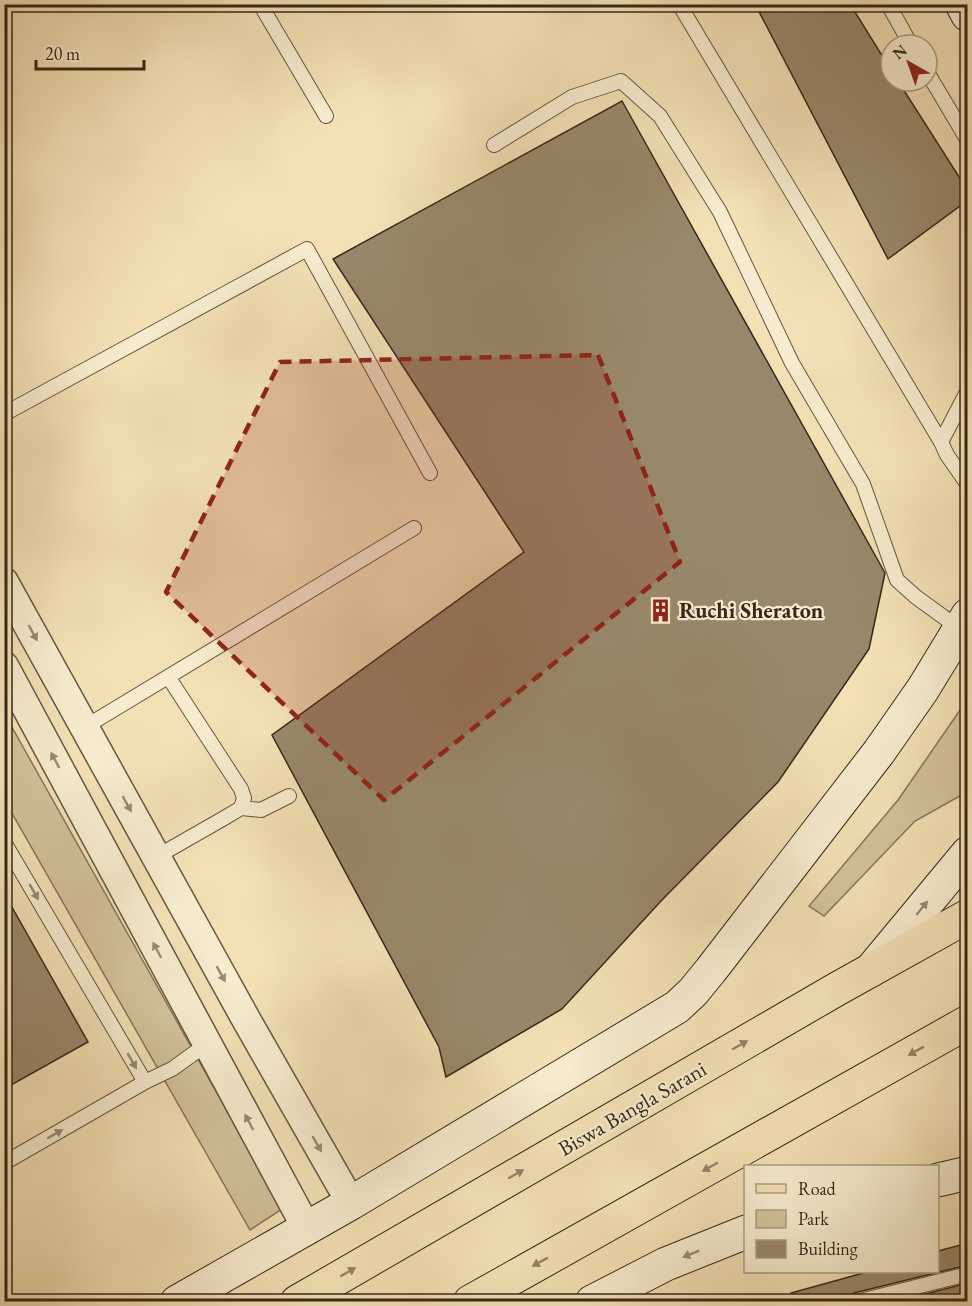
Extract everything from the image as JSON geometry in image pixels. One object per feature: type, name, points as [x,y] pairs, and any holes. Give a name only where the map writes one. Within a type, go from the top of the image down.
[{"type":"main road","name":"Biswa Bangla Sarani","points":[[297,1302],[968,916]]},
{"type":"main road","points":[[470,1302],[968,1022]]},
{"type":"street","points":[[962,4],[968,15]]},
{"type":"street","points":[[4,582],[351,1203]]},
{"type":"street","points":[[177,1302],[307,1229],[677,1007],[693,992],[879,752],[923,689],[964,622]]},
{"type":"street","points":[[4,666],[307,1229]]},
{"type":"street","points":[[871,970],[968,853]]},
{"type":"street","points":[[939,1180],[968,1173]]},
{"type":"street","points":[[592,1302],[666,1264],[744,1233]]},
{"type":"lane","points":[[260,4],[326,116]]},
{"type":"lane","points":[[679,4],[947,455],[968,485]]},
{"type":"lane","points":[[888,4],[904,33]]},
{"type":"lane","points":[[494,146],[572,97],[621,81],[660,116],[720,212],[792,363],[863,484],[897,580],[916,597],[964,622]]},
{"type":"lane","points":[[939,92],[968,141]]},
{"type":"lane","points":[[4,414],[307,249],[430,473]]},
{"type":"lane","points":[[941,442],[968,390]]},
{"type":"lane","points":[[85,727],[414,528]]},
{"type":"lane","points":[[169,678],[241,789],[244,798],[241,807]]},
{"type":"lane","points":[[156,857],[241,807],[261,810],[289,796]]},
{"type":"lane","points":[[4,842],[145,1082]]},
{"type":"lane","points":[[4,1163],[145,1082],[172,1069],[207,1044]]},
{"type":"lane","points":[[856,1302],[968,1274]]},
{"type":"highlighted area","points":[[598,355],[680,562],[384,800],[166,592],[280,362]]},
{"type":"green space","points":[[967,700],[967,792],[915,821],[824,916],[809,906],[898,800]]},
{"type":"green space","points":[[4,713],[282,1209],[250,1230],[5,801]]},
{"type":"building","points":[[755,4],[850,4],[879,51],[879,93],[906,93],[968,191],[968,200],[888,259]]},
{"type":"building","name":"Ruchi Sheraton","points":[[622,101],[885,573],[869,649],[778,782],[661,901],[562,1009],[446,1077],[439,1047],[272,735],[524,552],[333,259]]},
{"type":"building","points":[[4,893],[88,1042],[4,1089]]},
{"type":"building","points":[[968,1243],[968,1265],[939,1272],[939,1251]]},
{"type":"building","points":[[863,1273],[935,1273],[854,1293],[849,1296],[847,1302],[793,1302],[791,1293]]},
{"type":"building","points":[[968,1283],[968,1302],[895,1302]]},
{"type":"place","name":"Ruchi Sheraton","points":[[661,610]]}]
